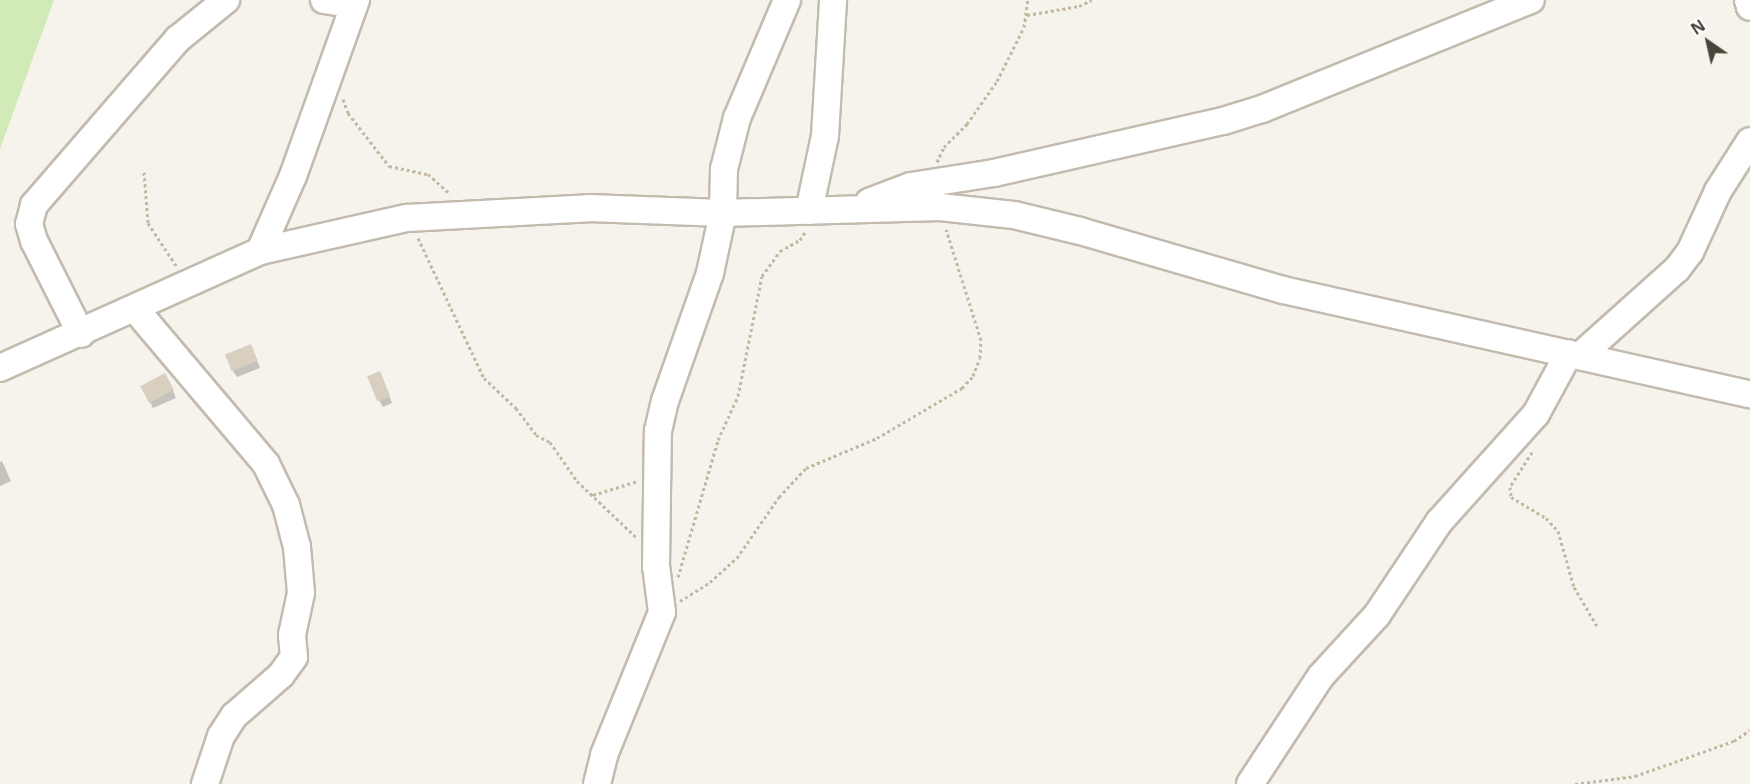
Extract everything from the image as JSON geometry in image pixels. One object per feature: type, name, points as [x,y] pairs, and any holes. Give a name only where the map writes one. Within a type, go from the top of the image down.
[{"type":"street","points":[[81,334],[34,241],[29,224],[34,205],[178,39],[226,0]]},
{"type":"street","points":[[260,251],[293,176],[355,3],[324,0]]},
{"type":"street","points":[[597,784],[604,755],[663,603],[656,566],[658,430],[665,401],[697,320],[723,213],[724,169],[736,118],[786,0]]},
{"type":"street","points":[[808,211],[825,136],[833,0]]},
{"type":"street","points":[[858,207],[934,182],[994,173],[1223,121],[1262,109],[1531,0]]},
{"type":"street","points":[[1748,0],[1750,7]]},
{"type":"street","points":[[1250,784],[1321,676],[1377,615],[1439,522],[1536,414],[1575,354],[1677,269],[1690,252],[1718,191],[1750,141]]},
{"type":"street","points":[[0,368],[136,310],[188,283],[260,251],[407,218],[463,213],[589,208],[723,213],[858,207],[940,207],[1014,215],[1080,231],[1283,290],[1750,394]]},
{"type":"street","points":[[136,310],[266,464],[286,505],[297,547],[301,593],[292,635],[294,657],[281,675],[234,716],[221,736],[205,784]]},
{"type":"path","points":[[934,182],[935,168],[944,147],[967,124],[997,81],[1028,15],[1028,0]]},
{"type":"path","points":[[1028,15],[1079,6],[1092,0]]},
{"type":"path","points":[[332,70],[348,113],[382,159],[396,170],[428,174],[438,181],[463,213]]},
{"type":"path","points":[[144,172],[148,223],[188,283]]},
{"type":"path","points":[[663,603],[710,582],[737,558],[779,497],[806,468],[877,438],[962,387],[973,376],[980,358],[981,340],[940,207]]},
{"type":"path","points":[[663,603],[686,561],[717,440],[738,396],[762,276],[780,250],[804,235],[808,211]]},
{"type":"path","points":[[407,218],[431,261],[456,324],[484,378],[516,408],[536,435],[550,442],[577,481],[631,531],[656,566]]},
{"type":"path","points":[[1533,446],[1510,487],[1511,497],[1546,518],[1558,531],[1574,587],[1597,626]]},
{"type":"path","points":[[592,495],[623,488],[658,470]]},
{"type":"path","points":[[1575,784],[1635,776],[1734,741],[1750,730]]},
{"type":"green space","points":[[0,0],[54,0],[0,149]]},
{"type":"building","points":[[251,344],[258,361],[232,371],[225,354]]},
{"type":"building","points":[[380,371],[390,396],[377,401],[367,376]]},
{"type":"building","points":[[165,373],[174,390],[149,403],[140,386]]}]
